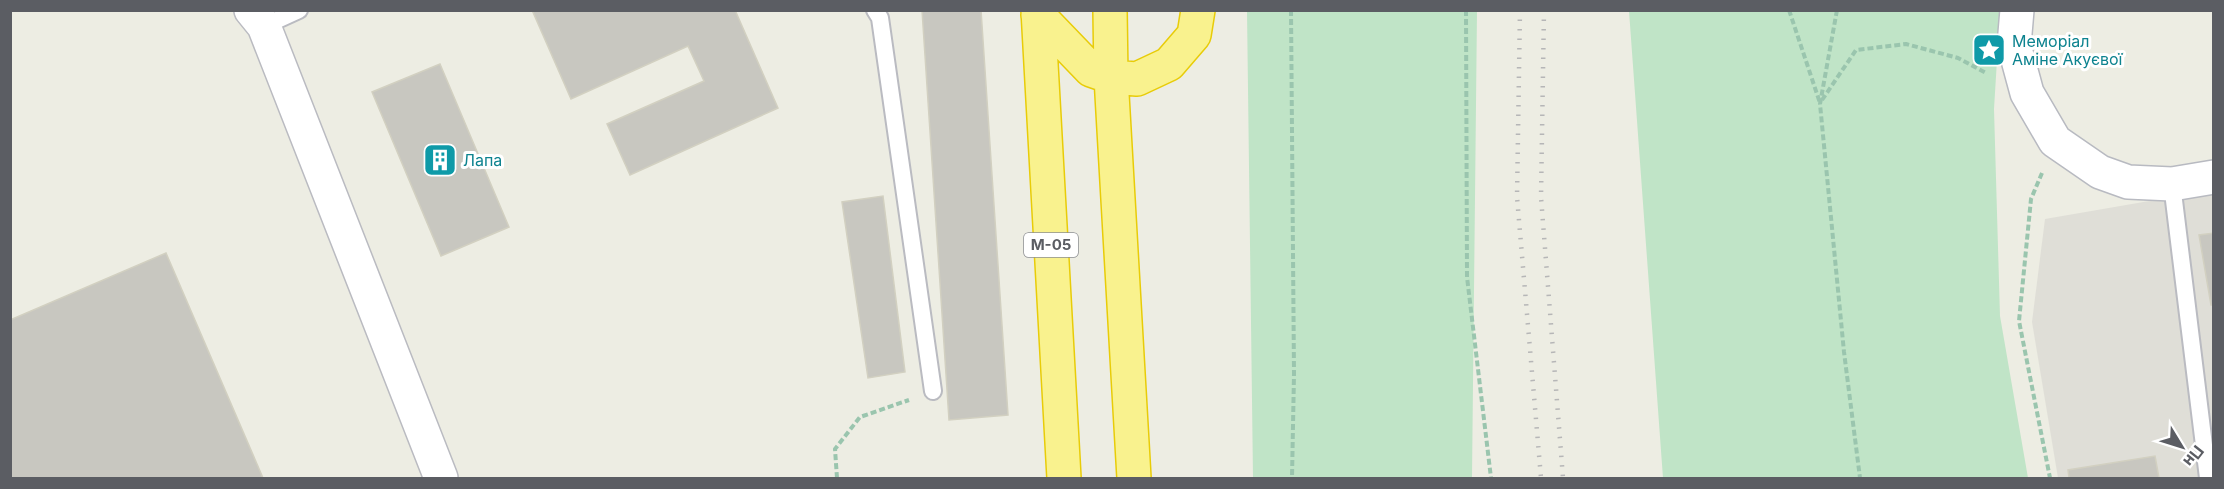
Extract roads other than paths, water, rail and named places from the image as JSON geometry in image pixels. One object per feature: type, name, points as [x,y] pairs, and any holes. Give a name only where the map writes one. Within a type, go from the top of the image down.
[{"type":"highway","points":[[1110,10],[1111,77],[1134,478]]},
{"type":"highway","points":[[1038,13],[1091,70],[1111,77],[1137,79],[1169,64],[1194,35],[1198,10]]},
{"type":"highway","name":"М-05","points":[[1038,13],[1064,478]]},
{"type":"street","points":[[2017,10],[2014,45],[2027,93],[2055,141],[2100,172],[2128,182],[2172,184],[2214,177]]},
{"type":"street","points":[[257,18],[441,478]]},
{"type":"lane","points":[[257,18],[298,10]]},
{"type":"lane","points":[[875,10],[880,18],[933,391]]},
{"type":"lane","points":[[2172,184],[2208,478]]},
{"type":"railway","points":[[1520,10],[1517,197],[1541,478]]},
{"type":"railway","points":[[1544,10],[1541,197],[1563,478]]},
{"type":"place","name":"Меморіал Аміне Акуєвої","points":[[1989,50]]},
{"type":"place","name":"Лапа","points":[[440,160]]}]
